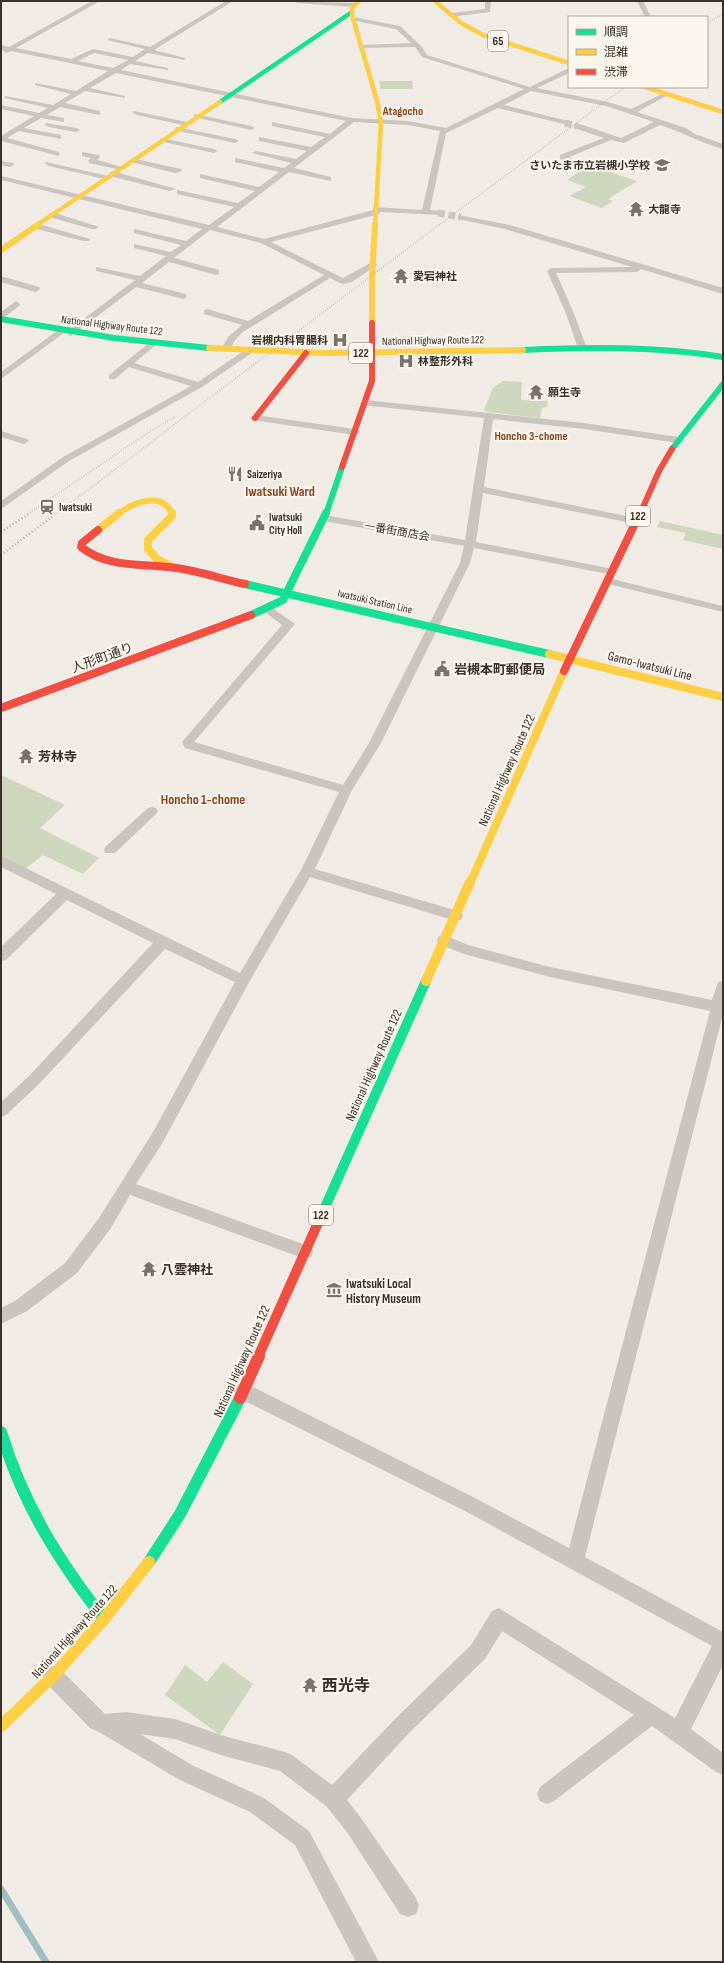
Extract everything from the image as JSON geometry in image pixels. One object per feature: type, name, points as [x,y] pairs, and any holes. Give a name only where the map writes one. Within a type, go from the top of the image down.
[{"type":"main road","name":"65","points":[[435,1],[451,15],[483,35],[568,63]]},
{"type":"main road","points":[[2,248],[354,11],[361,47],[377,100],[381,122],[371,289],[372,381],[324,518],[287,593]]},
{"type":"main road","points":[[648,88],[723,112]]},
{"type":"main road","name":"National Highway Route 122","points":[[1,318],[71,333],[226,349],[306,353],[372,353],[477,352],[582,346],[661,346],[723,357]]},
{"type":"main road","points":[[255,418],[306,353]]},
{"type":"main road","name":"National Highway Route 122","points":[[1,1726],[53,1676],[104,1619],[145,1569],[180,1514],[243,1391],[570,658],[610,577],[659,471],[678,440],[723,384]]},
{"type":"main road","points":[[141,500],[151,500],[167,506],[172,512],[172,516],[148,540],[148,549],[157,559],[175,568],[109,561],[87,554],[81,547],[82,543],[131,504],[141,500]]},
{"type":"main road","name":"Iwatsuki Station Line","points":[[175,568],[570,658]]},
{"type":"main road","name":"人形町通り","points":[[1,708],[267,609],[283,600],[287,593]]},
{"type":"main road","name":"Gamo-Iwatsuki Line","points":[[570,658],[723,697]]},
{"type":"main road","points":[[1,1433],[22,1496],[39,1528],[71,1578],[104,1619]]},
{"type":"street","points":[[1,53],[97,1]]},
{"type":"street","points":[[1,139],[230,1]]},
{"type":"street","points":[[297,1],[384,16]]},
{"type":"street","points":[[451,15],[488,11],[488,1]]},
{"type":"street","points":[[640,1],[648,16]]},
{"type":"street","points":[[354,11],[398,27],[417,45],[424,56],[530,89],[608,104],[723,146]]},
{"type":"street","points":[[398,27],[408,24]]},
{"type":"street","points":[[110,40],[183,59]]},
{"type":"street","points":[[361,47],[417,45]]},
{"type":"street","points":[[1,47],[352,120],[408,122],[447,130]]},
{"type":"street","points":[[73,61],[93,51],[167,66]]},
{"type":"street","points":[[426,211],[444,132],[568,70]]},
{"type":"street","points":[[37,84],[79,91],[126,95],[91,84]]},
{"type":"street","points":[[631,112],[666,94]]},
{"type":"street","points":[[7,97],[97,113]]},
{"type":"street","points":[[497,105],[565,123]]},
{"type":"street","points":[[4,108],[62,120]]},
{"type":"street","points":[[137,113],[187,124]]},
{"type":"street","points":[[198,116],[251,128]]},
{"type":"street","points":[[71,333],[352,120]]},
{"type":"street","points":[[30,121],[76,130]]},
{"type":"street","points":[[577,126],[620,141],[660,122]]},
{"type":"street","points":[[275,124],[331,136]]},
{"type":"street","points":[[18,128],[58,137]]},
{"type":"street","points":[[179,129],[235,141]]},
{"type":"street","points":[[280,132],[324,142]]},
{"type":"street","points":[[569,160],[563,156],[610,138]]},
{"type":"street","points":[[1,139],[56,154]]},
{"type":"street","points":[[262,139],[313,150]]},
{"type":"street","points":[[164,140],[214,151]]},
{"type":"street","points":[[187,152],[194,147]]},
{"type":"street","points":[[256,153],[297,162]]},
{"type":"street","points":[[85,154],[96,157],[92,161],[122,168]]},
{"type":"street","points":[[134,160],[178,171]]},
{"type":"street","points":[[238,160],[328,179]]},
{"type":"street","points":[[1,163],[10,166]]},
{"type":"street","points":[[49,164],[172,188]]},
{"type":"street","points":[[203,176],[261,190]]},
{"type":"street","points":[[1,178],[264,241],[342,282],[349,280],[373,265]]},
{"type":"street","points":[[180,192],[240,206]]},
{"type":"street","points":[[264,241],[376,211],[426,211],[438,213]]},
{"type":"street","points":[[52,215],[95,227]]},
{"type":"street","points":[[462,217],[507,227],[723,291]]},
{"type":"street","points":[[36,226],[86,239]]},
{"type":"street","points":[[279,229],[292,233]]},
{"type":"street","points":[[137,231],[187,244]]},
{"type":"street","points":[[137,246],[216,272]]},
{"type":"street","points":[[99,268],[137,283],[183,296]]},
{"type":"street","points":[[582,346],[569,311],[551,272],[647,268]]},
{"type":"street","points":[[226,349],[231,339],[249,324],[330,275]]},
{"type":"street","points":[[1,279],[36,289]]},
{"type":"street","points":[[106,279],[137,283]]},
{"type":"street","points":[[1,318],[16,304]]},
{"type":"street","points":[[207,312],[249,324]]},
{"type":"street","points":[[1,376],[61,331]]},
{"type":"street","points":[[112,377],[153,342]]},
{"type":"street","points":[[1,506],[66,460],[199,385],[251,350]]},
{"type":"street","points":[[127,364],[199,385]]},
{"type":"street","points":[[1,366],[11,368]]},
{"type":"street","points":[[364,403],[618,430],[678,440]]},
{"type":"street","points":[[1,1316],[21,1306],[71,1268],[105,1222],[158,1137],[243,980],[307,871],[346,790],[375,742],[465,563],[470,545],[489,416]]},
{"type":"street","points":[[255,418],[355,432]]},
{"type":"street","points":[[1,434],[24,441]]},
{"type":"street","points":[[478,489],[636,521]]},
{"type":"street","name":"一番街商店会","points":[[324,518],[399,530],[470,545],[610,577],[723,609]]},
{"type":"street","points":[[267,609],[289,624],[188,742],[189,745],[346,790]]},
{"type":"street","points":[[110,850],[152,811]]},
{"type":"street","points":[[1,861],[163,942],[243,980]]},
{"type":"street","points":[[307,871],[456,916]]},
{"type":"street","points":[[1,956],[65,893]]},
{"type":"street","points":[[444,940],[464,949],[719,1019]]},
{"type":"street","points":[[1,1111],[34,1080],[163,942]]},
{"type":"street","points":[[575,1561],[719,1019],[723,986]]},
{"type":"street","points":[[126,1187],[305,1252]]},
{"type":"street","points":[[243,1391],[471,1504],[723,1642]]},
{"type":"street","points":[[333,1799],[403,1725],[478,1652],[499,1618],[679,1732],[723,1765]]},
{"type":"street","points":[[679,1732],[723,1645]]},
{"type":"street","points":[[53,1676],[97,1721],[105,1724],[184,1772],[257,1805],[302,1838],[368,1962]]},
{"type":"street","points":[[547,1794],[650,1715]]},
{"type":"street","points":[[105,1724],[126,1722],[175,1729],[224,1746],[285,1762],[333,1799],[354,1825],[408,1906]]},
{"type":"green space","points":[[379,81],[412,81],[413,89],[381,89]]},
{"type":"green space","points":[[589,165],[637,181],[608,199],[613,201],[602,208],[569,196],[586,187],[567,180]]},
{"type":"green space","points":[[503,381],[522,382],[521,400],[548,401],[547,407],[542,408],[540,418],[487,412],[484,410],[493,388]]},
{"type":"green space","points":[[660,521],[723,535],[723,549],[683,540],[686,533],[657,527]]},
{"type":"green space","points":[[1,775],[65,805],[40,828],[99,858],[83,874],[43,855],[25,869],[1,857]]},
{"type":"green space","points":[[223,1662],[253,1684],[220,1735],[165,1695],[185,1665],[207,1682]]},
{"type":"waterway","points":[[1,1889],[46,1962]]},
{"type":"tunnel","points":[[565,123],[577,126]]},
{"type":"tunnel","points":[[438,213],[461,217]]},
{"type":"railway","points":[[708,22],[723,14]]},
{"type":"railway","points":[[439,225],[624,88]]},
{"type":"railway","points":[[56,514],[440,224]]},
{"type":"railway","points":[[28,514],[149,432],[176,416]]},
{"type":"railway","points":[[1,532],[30,513]]},
{"type":"railway","points":[[1,555],[57,513]]},
{"type":"traffic: fast","points":[[220,102],[352,12]]},
{"type":"traffic: fast","points":[[1,319],[114,338],[209,348]]},
{"type":"traffic: fast","points":[[523,350],[598,347],[648,348],[723,357]]},
{"type":"traffic: fast","points":[[672,449],[723,384]]},
{"type":"traffic: fast","points":[[251,615],[267,609],[283,600],[324,518],[342,467]]},
{"type":"traffic: fast","points":[[245,584],[549,654]]},
{"type":"traffic: fast","points":[[322,1214],[426,981]]},
{"type":"traffic: fast","points":[[149,1562],[180,1514],[240,1398]]},
{"type":"traffic: fast","points":[[1,1432],[9,1459],[19,1484],[42,1531],[71,1575],[104,1619]]},
{"type":"traffic: slow","points":[[359,1],[352,8],[352,15],[377,101],[381,122],[372,277],[372,323]]},
{"type":"traffic: slow","points":[[435,1],[461,23],[483,35],[568,63]]},
{"type":"traffic: slow","points":[[648,88],[723,112]]},
{"type":"traffic: slow","points":[[1,250],[220,102]]},
{"type":"traffic: slow","points":[[209,348],[325,353],[523,350]]},
{"type":"traffic: slow","points":[[98,530],[124,509],[143,500],[153,500],[163,504],[172,512],[172,516],[148,540],[148,549],[157,559],[175,568]]},
{"type":"traffic: slow","points":[[549,654],[723,697]]},
{"type":"traffic: slow","points":[[426,981],[564,671]]},
{"type":"traffic: slow","points":[[1,1726],[53,1676],[104,1619],[149,1562]]},
{"type":"traffic: jam","points":[[342,467],[372,381],[372,323]]},
{"type":"traffic: jam","points":[[255,418],[306,353]]},
{"type":"traffic: jam","points":[[564,671],[613,572],[659,471],[672,449]]},
{"type":"traffic: jam","points":[[98,530],[82,543],[81,547],[90,554],[101,559],[126,564],[176,568],[245,584]]},
{"type":"traffic: jam","points":[[1,708],[251,615]]},
{"type":"traffic: jam","points":[[240,1398],[322,1214]]},
{"type":"place","name":"さいたま市立岩槻小学校","points":[[662,165]]},
{"type":"place","name":"大龍寺","points":[[636,209]]},
{"type":"place","name":"愛宕神社","points":[[401,276]]},
{"type":"place","name":"岩槻内科胃腸科","points":[[340,340]]},
{"type":"place","name":"林整形外科","points":[[406,361]]},
{"type":"place","name":"願生寺","points":[[536,392]]},
{"type":"place","name":"Saizeriya","points":[[235,474]]},
{"type":"place","name":"Iwatsuki","points":[[47,507]]},
{"type":"place","name":"Iwatsuki City Holl","points":[[257,523]]},
{"type":"place","name":"岩槻本町郵便局","points":[[442,669]]},
{"type":"place","name":"芳林寺","points":[[26,756]]},
{"type":"place","name":"八雲神社","points":[[149,1269]]},
{"type":"place","name":"Iwatsuki Local History Museum","points":[[334,1290]]},
{"type":"place","name":"西光寺","points":[[310,1685]]},
{"type":"district","name":"Atagocho","points":[[403,111]]},
{"type":"district","name":"Honcho 3-chome","points":[[531,436]]},
{"type":"district","name":"Iwatsuki Ward","points":[[280,491]]},
{"type":"district","name":"Honcho 1-chome","points":[[203,799]]}]
